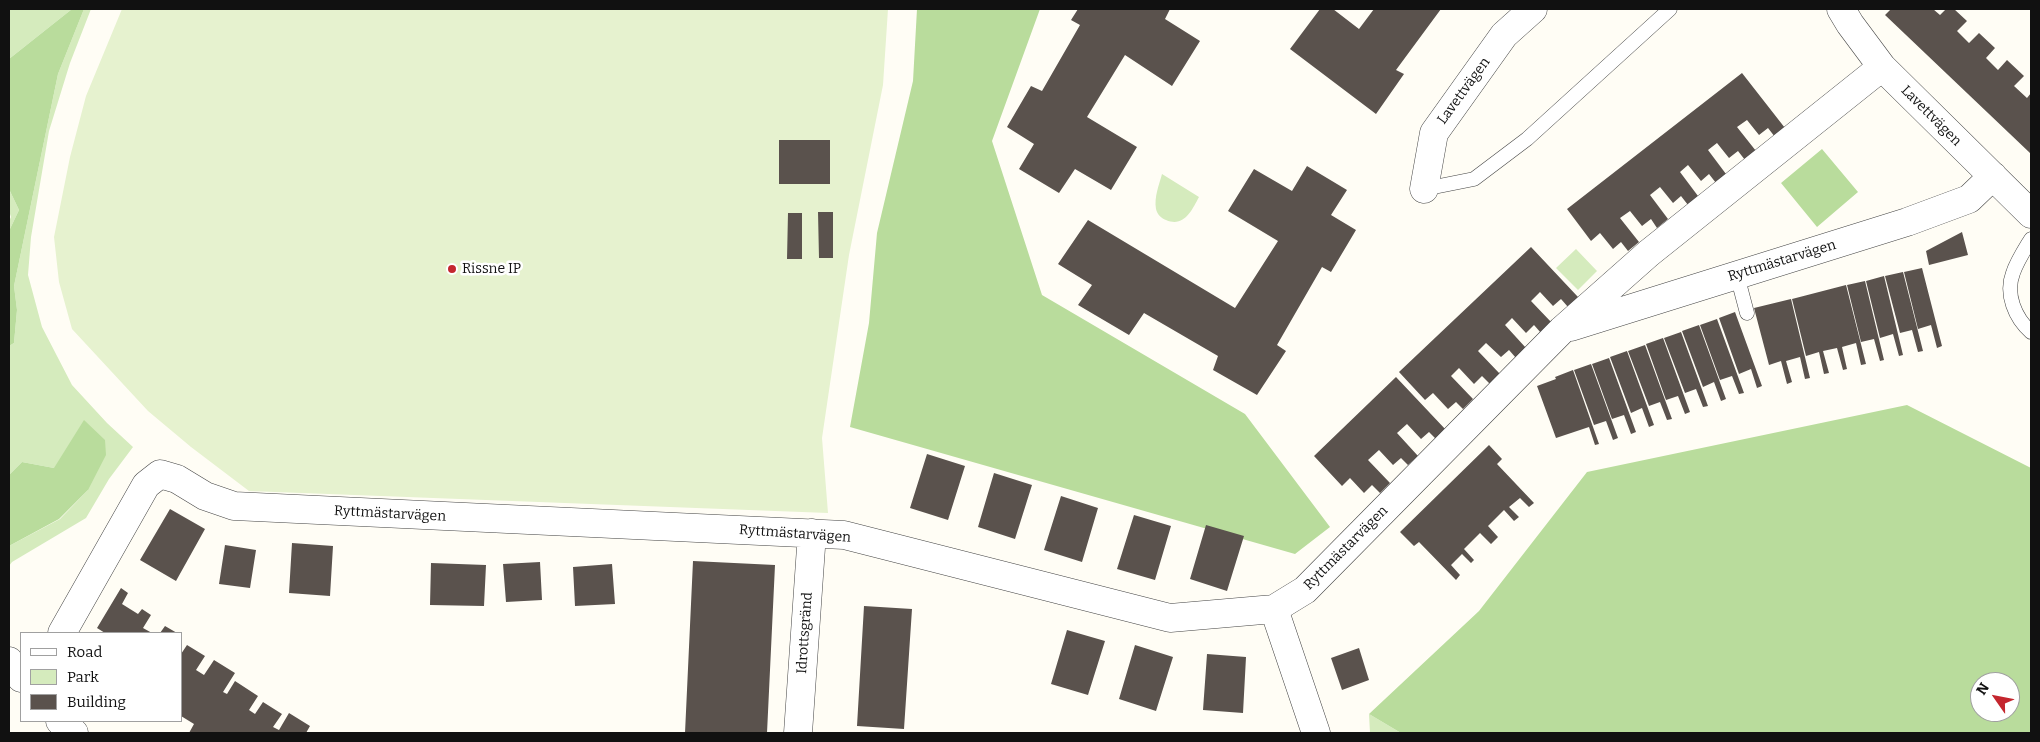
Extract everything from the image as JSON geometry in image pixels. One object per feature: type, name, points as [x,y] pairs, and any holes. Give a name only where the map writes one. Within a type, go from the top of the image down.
[{"type":"street","name":"Lavettvägen","points":[[1424,189],[1434,133],[1504,35],[1533,9]]},
{"type":"street","name":"Lavettvägen","points":[[1841,9],[1882,67],[2031,214]]},
{"type":"street","name":"Ryttmästarvägen","points":[[63,632],[146,485],[160,474],[176,479],[205,496],[234,506],[844,535],[1170,618],[1274,609],[1305,590],[1562,330],[1649,253],[1882,67]]},
{"type":"street","name":"Ryttmästarvägen","points":[[1562,330],[1907,222],[1969,199],[1993,176]]},
{"type":"street","name":"Idrottsgränd","points":[[798,733],[812,533]]},
{"type":"street","points":[[1274,609],[1316,733]]},
{"type":"street","points":[[9,661],[20,677]]},
{"type":"street","points":[[61,722],[74,733]]},
{"type":"lane","points":[[1424,189],[1474,179],[1526,139],[1670,9]]},
{"type":"lane","points":[[2031,239],[2012,274],[2011,291],[2014,310],[2023,326],[2031,332]]},
{"type":"lane","points":[[1737,275],[1747,313]]},
{"type":"green space","points":[[9,9],[72,9],[9,59]]},
{"type":"green space","points":[[72,9],[84,9],[58,74],[14,286],[17,310],[14,343],[9,346],[9,231],[19,210],[9,189],[9,59]]},
{"type":"green space","points":[[84,9],[91,9],[70,63],[49,131],[31,237],[28,275],[42,327],[72,385],[107,423],[133,447],[109,479],[86,518],[12,562],[9,566],[9,546],[60,519],[88,490],[54,468],[22,462],[9,475],[9,346],[14,343],[17,310],[14,286],[58,74]]},
{"type":"green space","name":"Rissne IP","points":[[122,9],[888,9],[883,85],[849,255],[822,438],[828,513],[249,491],[191,447],[148,411],[72,329],[59,282],[54,237],[70,157],[86,96]]},
{"type":"green space","points":[[917,9],[1040,9],[992,141],[1042,295],[1245,414],[1330,527],[1295,554],[850,427],[869,323],[877,233],[913,81]]},
{"type":"green space","points":[[1822,149],[1858,192],[1817,227],[1781,183]]},
{"type":"green space","points":[[1162,174],[1199,197],[1187,216],[1178,222],[1164,219],[1157,211],[1156,196]]},
{"type":"green space","points":[[9,189],[19,210],[9,231],[11,217],[9,211]]},
{"type":"green space","points":[[1576,249],[1597,271],[1578,290],[1556,268]]},
{"type":"green space","points":[[1907,405],[2031,468],[2031,733],[1401,733],[1369,714],[1479,611],[1587,472]]},
{"type":"green space","points":[[84,420],[105,440],[106,455],[88,490],[59,519],[9,546],[9,475],[22,462],[54,468]]},
{"type":"green space","points":[[1369,714],[1401,733],[1370,733]]},
{"type":"building","points":[[1078,9],[1170,9],[1165,19],[1200,41],[1172,86],[1125,55],[1087,117],[1137,147],[1111,190],[1075,169],[1059,193],[1019,169],[1034,144],[1007,127],[1031,86],[1042,91],[1080,25],[1071,20]]},
{"type":"building","points":[[1320,9],[1333,9],[1359,29],[1374,9],[1441,9],[1396,70],[1404,74],[1376,114],[1290,49]]},
{"type":"building","points":[[1891,9],[1933,9],[1940,15],[1946,9],[1954,9],[1967,21],[1957,31],[1969,43],[1979,33],[1995,48],[1986,58],[1998,70],[2007,60],[2024,76],[2014,86],[2027,98],[2031,93],[2030,153],[1885,15]]},
{"type":"building","points":[[1742,73],[1785,128],[1775,137],[1768,128],[1759,135],[1747,120],[1737,127],[1756,151],[1745,160],[1738,151],[1729,158],[1717,143],[1708,150],[1726,174],[1716,183],[1709,174],[1701,181],[1688,165],[1680,172],[1698,196],[1688,205],[1681,196],[1673,203],[1660,187],[1650,195],[1668,219],[1657,228],[1651,219],[1642,226],[1630,211],[1620,218],[1639,242],[1628,251],[1621,242],[1613,249],[1600,233],[1591,241],[1567,209]]},
{"type":"building","points":[[779,140],[830,140],[830,184],[779,184]]},
{"type":"building","points":[[1307,166],[1347,190],[1331,215],[1356,230],[1331,272],[1322,267],[1277,345],[1286,351],[1257,395],[1213,370],[1218,356],[1144,313],[1129,335],[1078,305],[1092,285],[1058,264],[1088,220],[1235,308],[1278,241],[1228,211],[1254,169],[1292,191]]},
{"type":"building","points":[[818,212],[833,212],[833,258],[819,258]]},
{"type":"building","points":[[788,213],[802,213],[802,259],[787,259]]},
{"type":"building","points":[[1962,232],[1968,255],[1929,265],[1926,251]]},
{"type":"building","points":[[1531,247],[1578,297],[1568,307],[1561,299],[1553,306],[1540,292],[1531,301],[1552,323],[1541,333],[1534,325],[1526,333],[1512,318],[1505,325],[1526,348],[1516,358],[1509,350],[1501,357],[1486,343],[1478,351],[1500,374],[1490,384],[1482,376],[1474,384],[1459,368],[1451,376],[1473,399],[1463,409],[1456,402],[1448,409],[1433,393],[1425,400],[1399,372]]},
{"type":"building","points":[[1922,268],[1942,346],[1937,348],[1931,325],[1918,329],[1904,272]]},
{"type":"building","points":[[1903,272],[1923,351],[1918,352],[1912,330],[1900,333],[1885,276]]},
{"type":"building","points":[[1884,276],[1903,355],[1899,356],[1893,334],[1880,338],[1866,281]]},
{"type":"building","points":[[1865,281],[1884,360],[1880,361],[1874,339],[1861,342],[1847,285]]},
{"type":"building","points":[[1846,285],[1866,364],[1861,365],[1856,343],[1842,347],[1847,369],[1843,370],[1837,348],[1823,351],[1829,373],[1824,374],[1819,352],[1806,356],[1792,299]]},
{"type":"building","points":[[1791,299],[1810,378],[1805,379],[1800,357],[1786,361],[1792,382],[1787,384],[1781,361],[1769,365],[1754,308]]},
{"type":"building","points":[[1735,312],[1762,386],[1757,388],[1751,369],[1739,374],[1719,318]]},
{"type":"building","points":[[1717,319],[1744,393],[1739,394],[1732,376],[1720,380],[1700,325]]},
{"type":"building","points":[[1699,325],[1726,399],[1721,401],[1714,382],[1703,387],[1682,331]]},
{"type":"building","points":[[1681,332],[1708,406],[1703,407],[1696,389],[1685,393],[1664,338]]},
{"type":"building","points":[[1663,338],[1690,412],[1685,414],[1678,396],[1666,400],[1646,344]]},
{"type":"building","points":[[1645,345],[1672,419],[1667,420],[1660,402],[1649,406],[1628,351]]},
{"type":"building","points":[[1627,351],[1654,425],[1649,427],[1642,408],[1631,413],[1610,357]]},
{"type":"building","points":[[1609,358],[1636,432],[1631,434],[1624,415],[1612,419],[1592,364]]},
{"type":"building","points":[[1591,364],[1618,438],[1613,440],[1606,421],[1594,425],[1574,370]]},
{"type":"building","points":[[1573,370],[1599,444],[1595,445],[1589,427],[1556,438],[1537,386]]},
{"type":"building","points":[[1396,377],[1446,430],[1436,439],[1429,432],[1421,439],[1407,424],[1397,433],[1418,456],[1408,465],[1401,458],[1393,465],[1379,450],[1368,460],[1390,483],[1380,493],[1372,485],[1364,493],[1350,478],[1342,486],[1314,456]]},
{"type":"building","points":[[1489,445],[1502,459],[1497,464],[1534,503],[1529,507],[1520,498],[1509,507],[1519,517],[1514,521],[1504,510],[1488,526],[1498,537],[1491,544],[1480,533],[1464,549],[1474,560],[1471,563],[1462,554],[1451,565],[1460,575],[1456,580],[1419,542],[1414,546],[1400,532]]},
{"type":"building","points":[[927,454],[965,466],[948,520],[910,508]]},
{"type":"building","points":[[994,473],[1032,485],[1015,539],[978,527]]},
{"type":"building","points":[[1061,496],[1098,508],[1082,562],[1044,550]]},
{"type":"building","points":[[170,509],[205,529],[176,581],[140,560]]},
{"type":"building","points":[[1134,515],[1171,526],[1155,580],[1117,569]]},
{"type":"building","points":[[1206,525],[1244,536],[1227,591],[1190,579]]},
{"type":"building","points":[[292,543],[333,546],[330,596],[289,593]]},
{"type":"building","points":[[225,545],[256,550],[250,588],[219,584]]},
{"type":"building","points":[[693,561],[775,565],[767,733],[685,733]]},
{"type":"building","points":[[540,562],[542,600],[506,602],[503,564]]},
{"type":"building","points":[[431,563],[486,565],[484,606],[430,605]]},
{"type":"building","points":[[612,564],[615,604],[575,606],[573,567]]},
{"type":"building","points":[[121,588],[128,593],[122,604],[138,614],[142,609],[151,615],[143,628],[150,632],[103,632],[97,628]]},
{"type":"building","points":[[864,606],[912,609],[904,729],[857,726]]},
{"type":"building","points":[[165,626],[175,632],[161,632]]},
{"type":"building","points":[[1067,630],[1105,641],[1088,695],[1051,684]]},
{"type":"building","points":[[187,645],[205,656],[196,670],[204,675],[214,660],[235,673],[223,692],[227,694],[235,681],[258,696],[249,710],[255,714],[263,702],[282,714],[273,727],[279,730],[289,713],[310,726],[306,733],[189,733],[194,724],[182,717],[182,652]]},
{"type":"building","points":[[1135,645],[1173,657],[1156,711],[1119,699]]},
{"type":"building","points":[[1359,648],[1369,680],[1342,690],[1331,658]]},
{"type":"building","points":[[1207,654],[1246,657],[1243,713],[1203,710]]},
{"type":"place","name":"Rissne IP","points":[[452,269]]}]
